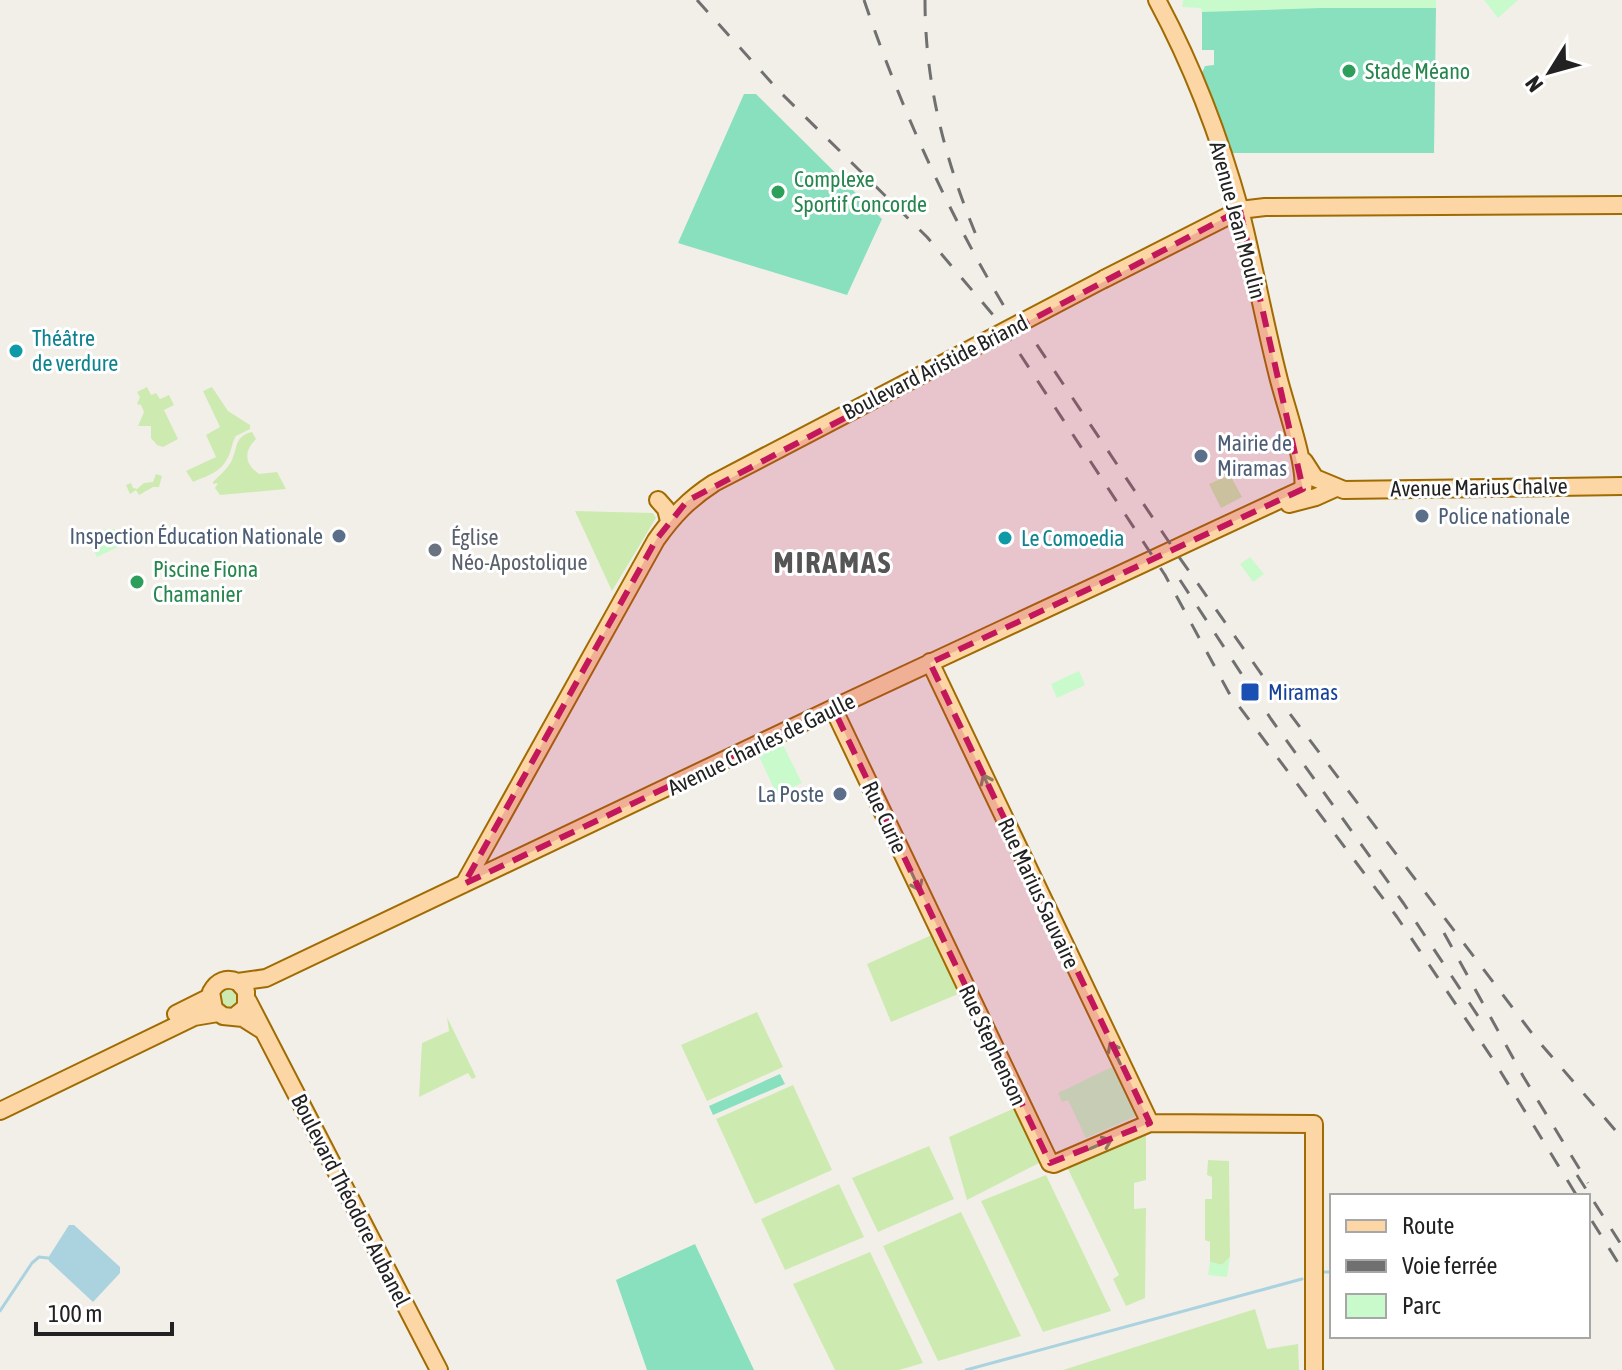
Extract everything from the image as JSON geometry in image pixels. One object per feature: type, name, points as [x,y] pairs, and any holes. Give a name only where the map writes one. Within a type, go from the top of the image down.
[{"type":"main road","name":"Avenue Jean Moulin","points":[[1157,0],[1187,64],[1240,210],[1266,331],[1297,448],[1316,487]]},
{"type":"main road","name":"Boulevard Aristide Briand","points":[[464,884],[656,540],[687,501],[714,483],[1240,210],[1265,207],[1622,205]]},
{"type":"main road","name":"Avenue Marius Chalve","points":[[1316,487],[1622,486]]},
{"type":"main road","name":"Avenue Charles de Gaulle","points":[[238,982],[266,978],[930,662],[1256,510],[1316,487]]},
{"type":"main road","points":[[658,500],[666,509],[669,521]]},
{"type":"main road","name":"Rue Marius Sauvaire","points":[[930,662],[1150,1123]]},
{"type":"main road","name":"Rue Curie","points":[[833,708],[936,925]]},
{"type":"main road","name":"Rue Stephenson","points":[[936,925],[1052,1164],[1150,1123]]},
{"type":"main road","name":"Avenue Charles de Gaulle","points":[[248,999],[266,978]]},
{"type":"main road","points":[[0,1099],[210,997],[218,983],[229,979],[238,982],[246,991],[248,999],[243,1011],[194,1017],[0,1111]]},
{"type":"main road","points":[[210,997],[226,1015],[252,1021],[263,1031]]},
{"type":"main road","name":"Boulevard Théodore Aubanel","points":[[248,999],[439,1370]]},
{"type":"main road","points":[[1150,1123],[1306,1123],[1314,1149],[1314,1370]]},
{"type":"highlighted area","points":[[1240,210],[1303,489],[930,663],[1150,1123],[1050,1163],[833,708],[464,884],[656,540],[687,501]]},
{"type":"green space","points":[[1183,0],[1436,0],[1436,8],[1202,12],[1201,8],[1182,7]]},
{"type":"green space","points":[[1484,0],[1518,0],[1498,18]]},
{"type":"green space","points":[[1436,8],[1434,153],[1231,153],[1201,75],[1205,66],[1214,65],[1214,50],[1202,50],[1202,12]]},
{"type":"green space","name":"Complexe Sportif Concorde","points":[[744,94],[756,94],[882,219],[847,295],[678,243]]},
{"type":"green space","points":[[147,387],[151,395],[156,393],[160,399],[169,395],[174,405],[164,410],[178,439],[163,447],[151,438],[151,426],[138,426],[144,412],[137,404],[140,397],[137,392]]},
{"type":"green space","points":[[212,387],[228,411],[250,425],[250,429],[236,436],[222,466],[193,482],[186,471],[216,457],[206,435],[220,427],[203,391]]},
{"type":"green space","points":[[252,432],[256,439],[247,458],[251,466],[259,474],[277,472],[286,489],[220,495],[215,488],[218,483],[213,482],[231,462],[242,436]]},
{"type":"green space","points":[[156,474],[162,476],[159,487],[139,495],[136,490],[130,494],[126,485],[131,483],[137,489],[144,483],[153,482]]},
{"type":"green space","points":[[1230,475],[1242,497],[1221,508],[1209,484]]},
{"type":"green space","points":[[575,511],[653,513],[656,518],[612,591]]},
{"type":"green space","points":[[105,529],[115,529],[122,545],[97,557],[93,548]]},
{"type":"green space","points":[[1250,557],[1264,574],[1253,582],[1240,564]]},
{"type":"green space","points":[[1079,671],[1085,685],[1057,698],[1051,684]]},
{"type":"green space","points":[[781,741],[802,783],[777,795],[757,752]]},
{"type":"green space","points":[[934,934],[963,992],[891,1022],[867,964]]},
{"type":"green space","points":[[225,987],[235,988],[241,1000],[236,1009],[221,1007],[218,994]]},
{"type":"green space","points":[[757,1012],[783,1067],[707,1101],[681,1045]]},
{"type":"green space","points":[[447,1017],[476,1077],[472,1079],[468,1073],[419,1097],[422,1043],[449,1031]]},
{"type":"green space","points":[[1114,1066],[1136,1116],[1086,1138],[1068,1100],[1062,1102],[1058,1093]]},
{"type":"green space","points":[[780,1074],[785,1084],[713,1115],[709,1106]]},
{"type":"green space","points":[[793,1085],[832,1170],[755,1204],[716,1119]]},
{"type":"green space","points":[[1015,1108],[1041,1162],[967,1200],[949,1137]]},
{"type":"green space","points":[[1146,1133],[1146,1180],[1134,1183],[1134,1209],[1146,1208],[1145,1298],[1126,1306],[1113,1279],[1119,1275],[1067,1167]]},
{"type":"green space","points":[[929,1146],[954,1199],[878,1232],[852,1178]]},
{"type":"green space","points":[[1208,1160],[1229,1161],[1230,1257],[1222,1265],[1210,1262],[1210,1242],[1205,1240],[1205,1199],[1212,1199],[1212,1177],[1207,1175]]},
{"type":"green space","points":[[1046,1175],[1111,1311],[1043,1332],[981,1201]]},
{"type":"green space","points":[[839,1184],[864,1237],[785,1270],[761,1219]]},
{"type":"green space","points":[[961,1212],[1021,1336],[938,1361],[883,1246]]},
{"type":"green space","points":[[695,1244],[754,1370],[647,1370],[616,1280]]},
{"type":"green space","points":[[870,1252],[923,1363],[899,1370],[835,1370],[793,1284]]},
{"type":"green space","points":[[1230,1257],[1227,1277],[1208,1275],[1210,1262],[1222,1265]]},
{"type":"green space","points":[[1255,1309],[1267,1349],[1298,1344],[1299,1370],[1063,1370]]},
{"type":"water","points":[[69,1225],[74,1225],[120,1267],[120,1273],[93,1302],[48,1258]]},
{"type":"waterway","points":[[0,1311],[32,1263],[39,1257],[48,1258]]},
{"type":"waterway","points":[[1322,1272],[1330,1272]]},
{"type":"waterway","points":[[966,1370],[1302,1279]]},
{"type":"railway","points":[[697,0],[779,91],[927,237],[999,322],[1165,575],[1229,693],[1397,917],[1494,1061],[1576,1194]]},
{"type":"railway","points":[[864,0],[932,170],[973,251],[1019,331]]},
{"type":"railway","points":[[925,0],[929,64],[940,126],[958,187],[981,247]]},
{"type":"railway","points":[[1019,318],[1177,554],[1281,702],[1534,1036],[1622,1138]]},
{"type":"railway","points":[[1180,580],[1271,719],[1404,904],[1480,1019]]},
{"type":"railway","points":[[1444,933],[1523,1076],[1588,1183]]},
{"type":"railway","points":[[1577,1175],[1589,1194]]},
{"type":"railway","points":[[1590,1196],[1622,1246]]},
{"type":"railway","points":[[1592,1221],[1622,1269]]},
{"type":"place","name":"Stade Méano","points":[[1349,71]]},
{"type":"place","name":"Complexe Sportif Concorde","points":[[778,192]]},
{"type":"place","name":"Théâtre de verdure","points":[[16,351]]},
{"type":"place","name":"Mairie de Miramas","points":[[1201,456]]},
{"type":"place","name":"Police nationale","points":[[1422,516]]},
{"type":"place","name":"Inspection Éducation Nationale","points":[[339,536]]},
{"type":"place","name":"Le Comoedia","points":[[1005,538]]},
{"type":"place","name":"Église Néo-Apostolique","points":[[435,550]]},
{"type":"place","name":"Piscine Fiona Chamanier","points":[[137,582]]},
{"type":"place","name":"Miramas","points":[[1250,692]]},
{"type":"place","name":"La Poste","points":[[840,794]]},
{"type":"district","name":"MIRAMAS","points":[[833,563]]}]
